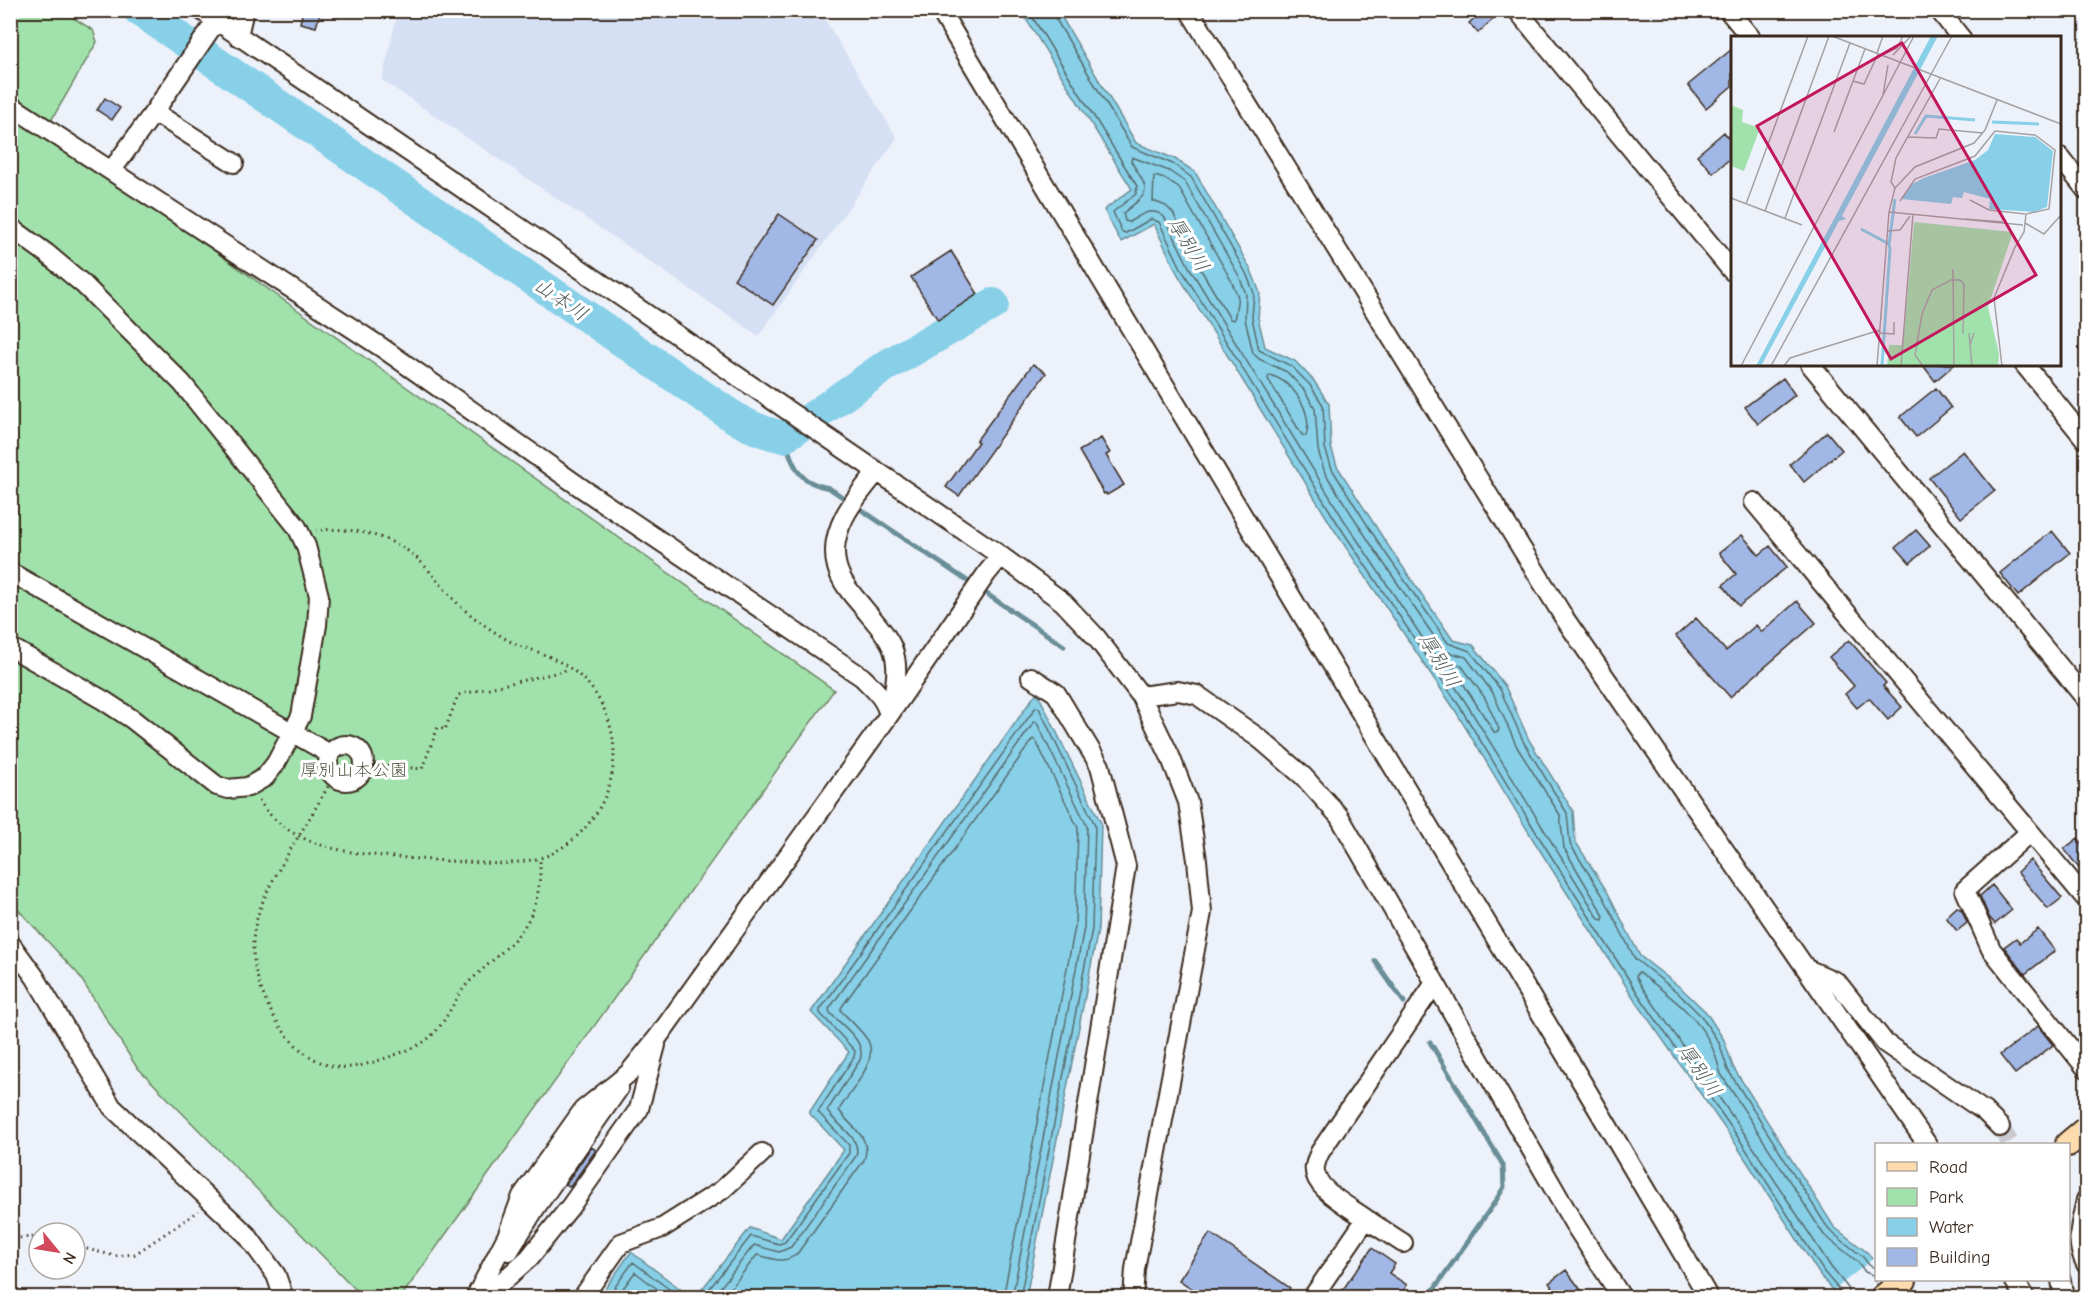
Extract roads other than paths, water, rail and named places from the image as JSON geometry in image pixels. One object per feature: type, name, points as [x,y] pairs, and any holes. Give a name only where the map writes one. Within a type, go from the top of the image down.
[{"type":"main road","points":[[2069,1143],[2086,1130]]},
{"type":"main road","points":[[1882,1298],[1903,1281]]},
{"type":"street","points":[[238,36],[244,10]]},
{"type":"street","points":[[940,10],[1580,1078],[1709,1298]]},
{"type":"street","points":[[1189,10],[1565,619],[1927,1143]]},
{"type":"street","points":[[1517,10],[1731,270]]},
{"type":"street","points":[[1728,10],[1749,36]]},
{"type":"street","points":[[1939,10],[1959,36]]},
{"type":"street","points":[[112,170],[204,38],[208,16],[1001,556],[1063,602],[1096,637],[1141,696],[1170,756],[1188,802],[1202,912],[1135,1269],[1133,1298]]},
{"type":"street","points":[[10,105],[381,346],[574,482],[862,676],[879,693],[886,704],[889,715]]},
{"type":"street","points":[[154,112],[234,163]]},
{"type":"street","points":[[2061,158],[2086,190]]},
{"type":"street","points":[[10,227],[83,284],[182,383],[287,512],[300,532],[319,596],[309,675],[301,716],[266,777],[251,786],[228,789],[217,786],[132,719],[10,647]]},
{"type":"street","points":[[1812,366],[2086,699]]},
{"type":"street","points":[[2026,366],[2086,440]]},
{"type":"street","points":[[876,473],[840,523],[835,549],[837,568],[847,587],[885,633],[892,648],[897,678],[889,715]]},
{"type":"street","points":[[1754,502],[2086,899]]},
{"type":"street","points":[[476,1298],[507,1236],[522,1196],[583,1110],[629,1073],[658,1037],[1001,556]]},
{"type":"street","points":[[10,572],[330,754]]},
{"type":"street","points":[[1031,677],[1056,693],[1100,766],[1126,866],[1057,1298]]},
{"type":"street","points":[[1141,696],[1178,691],[1197,695],[1260,739],[1303,776],[1339,816],[1574,1222],[1622,1298]]},
{"type":"street","points":[[339,746],[350,746],[360,753],[363,762],[361,772],[352,779],[341,780],[334,776],[328,767],[330,754],[339,746]]},
{"type":"street","points":[[2030,831],[1965,890],[1991,949],[2086,1068]]},
{"type":"street","points":[[10,943],[35,977],[112,1107],[247,1235],[276,1275],[284,1298]]},
{"type":"street","points":[[1807,969],[1837,982],[1885,1043],[1984,1111],[2000,1127]]},
{"type":"street","points":[[1403,1243],[1322,1188],[1316,1178],[1315,1167],[1320,1152],[1436,983]]},
{"type":"street","points":[[484,1298],[529,1258],[570,1207],[639,1109],[658,1037]]},
{"type":"street","points":[[582,1298],[621,1243],[662,1228],[722,1190],[762,1154]]},
{"type":"street","points":[[2086,1200],[2078,1235],[2086,1264]]},
{"type":"street","points":[[1312,1298],[1366,1219]]},
{"type":"street","points":[[2015,1281],[2025,1298]]},
{"type":"street","points":[[2061,1281],[2064,1298]]},
{"type":"water","name":"厚別川","points":[[1021,11],[1058,11],[1136,143],[1175,159],[1195,172],[1251,270],[1260,293],[1258,318],[1265,347],[1295,361],[1314,381],[1329,404],[1331,447],[1337,466],[1453,640],[1473,645],[1505,686],[1529,740],[1573,811],[1575,841],[1608,893],[1640,956],[1681,988],[1706,1012],[1724,1040],[1733,1067],[1834,1227],[1868,1253],[1875,1264],[1875,1280],[1838,1297],[1820,1275],[1735,1143],[1633,997],[1534,841],[1455,710],[1333,528],[1177,273],[1154,224],[1121,242],[1104,210],[1132,189]]},
{"type":"water","points":[[1037,692],[1101,823],[1098,930],[1026,1297],[695,1298],[750,1228],[781,1239],[844,1150],[809,1113],[849,1052],[811,1012]]},
{"type":"water","points":[[631,1252],[691,1297],[599,1297]]},
{"type":"waterway","name":"山本川","points":[[139,10],[729,414],[762,431],[784,437],[884,367],[993,304]]},
{"type":"waterway","points":[[784,437],[794,464],[809,482],[829,488],[1064,646]]},
{"type":"waterway","points":[[1375,961],[1404,1002]]},
{"type":"waterway","points":[[1428,1298],[1504,1187],[1503,1165],[1430,1042]]},
{"type":"tunnel","points":[[2000,1127],[2010,1143]]},
{"type":"park label","name":"厚別山本公園","points":[[354,770]]}]
